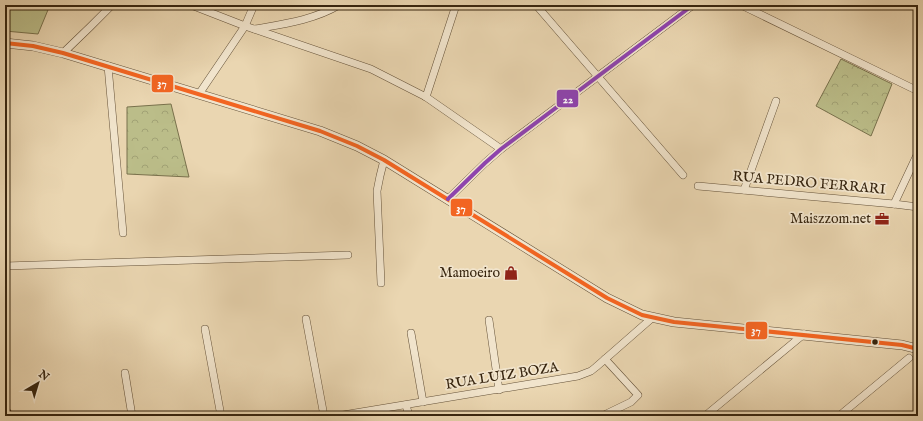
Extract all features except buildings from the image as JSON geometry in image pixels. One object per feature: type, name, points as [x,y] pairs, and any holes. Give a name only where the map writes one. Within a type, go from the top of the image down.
[{"type":"street","points":[[63,53],[112,5]]},
{"type":"street","points":[[191,5],[245,26],[358,64],[383,74],[426,96],[501,149]]},
{"type":"street","points":[[199,94],[245,26],[254,5]]},
{"type":"street","points":[[255,29],[316,16],[339,5]]},
{"type":"street","points":[[426,96],[456,5]]},
{"type":"street","points":[[536,5],[683,175]]},
{"type":"street","points":[[448,199],[501,149],[693,5]]},
{"type":"street","points":[[741,5],[918,91]]},
{"type":"street","points":[[5,43],[33,46],[108,66],[320,132],[357,146],[384,160],[620,305],[642,315],[674,322],[804,334],[902,345],[918,349]]},
{"type":"street","points":[[108,66],[123,233]]},
{"type":"street","points":[[744,190],[776,101]]},
{"type":"street","points":[[894,204],[918,153]]},
{"type":"street","points":[[382,283],[377,191],[384,160]]},
{"type":"street","name":"RUA PEDRO FERRARI","points":[[698,186],[918,207]]},
{"type":"street","points":[[5,266],[348,255]]},
{"type":"street","name":"RUA LUIZ BOZA","points":[[337,416],[578,376],[591,371],[652,318]]},
{"type":"street","points":[[306,319],[324,416]]},
{"type":"street","points":[[490,320],[499,390]]},
{"type":"street","points":[[205,329],[221,416]]},
{"type":"street","points":[[411,333],[423,402]]},
{"type":"street","points":[[705,416],[804,334]]},
{"type":"street","points":[[839,416],[909,358]]},
{"type":"street","points":[[602,416],[631,402],[638,395],[605,359]]},
{"type":"street","points":[[125,373],[132,416]]},
{"type":"street","points":[[406,405],[409,416]]},
{"type":"green space","points":[[5,5],[50,5],[38,34],[5,31]]},
{"type":"green space","points":[[841,59],[892,84],[871,136],[816,106]]},
{"type":"green space","points":[[171,104],[189,177],[127,174],[127,107]]},
{"type":"transit line","name":"22","points":[[448,199],[501,149],[693,5]]},
{"type":"transit line","name":"37","points":[[5,43],[33,46],[63,53],[320,131],[357,146],[384,160],[607,298],[642,315],[674,322],[902,345],[918,349]]},
{"type":"place","name":"Maiszzom.net","points":[[882,219]]},
{"type":"place","name":"Mamoeiro","points":[[511,273]]}]
